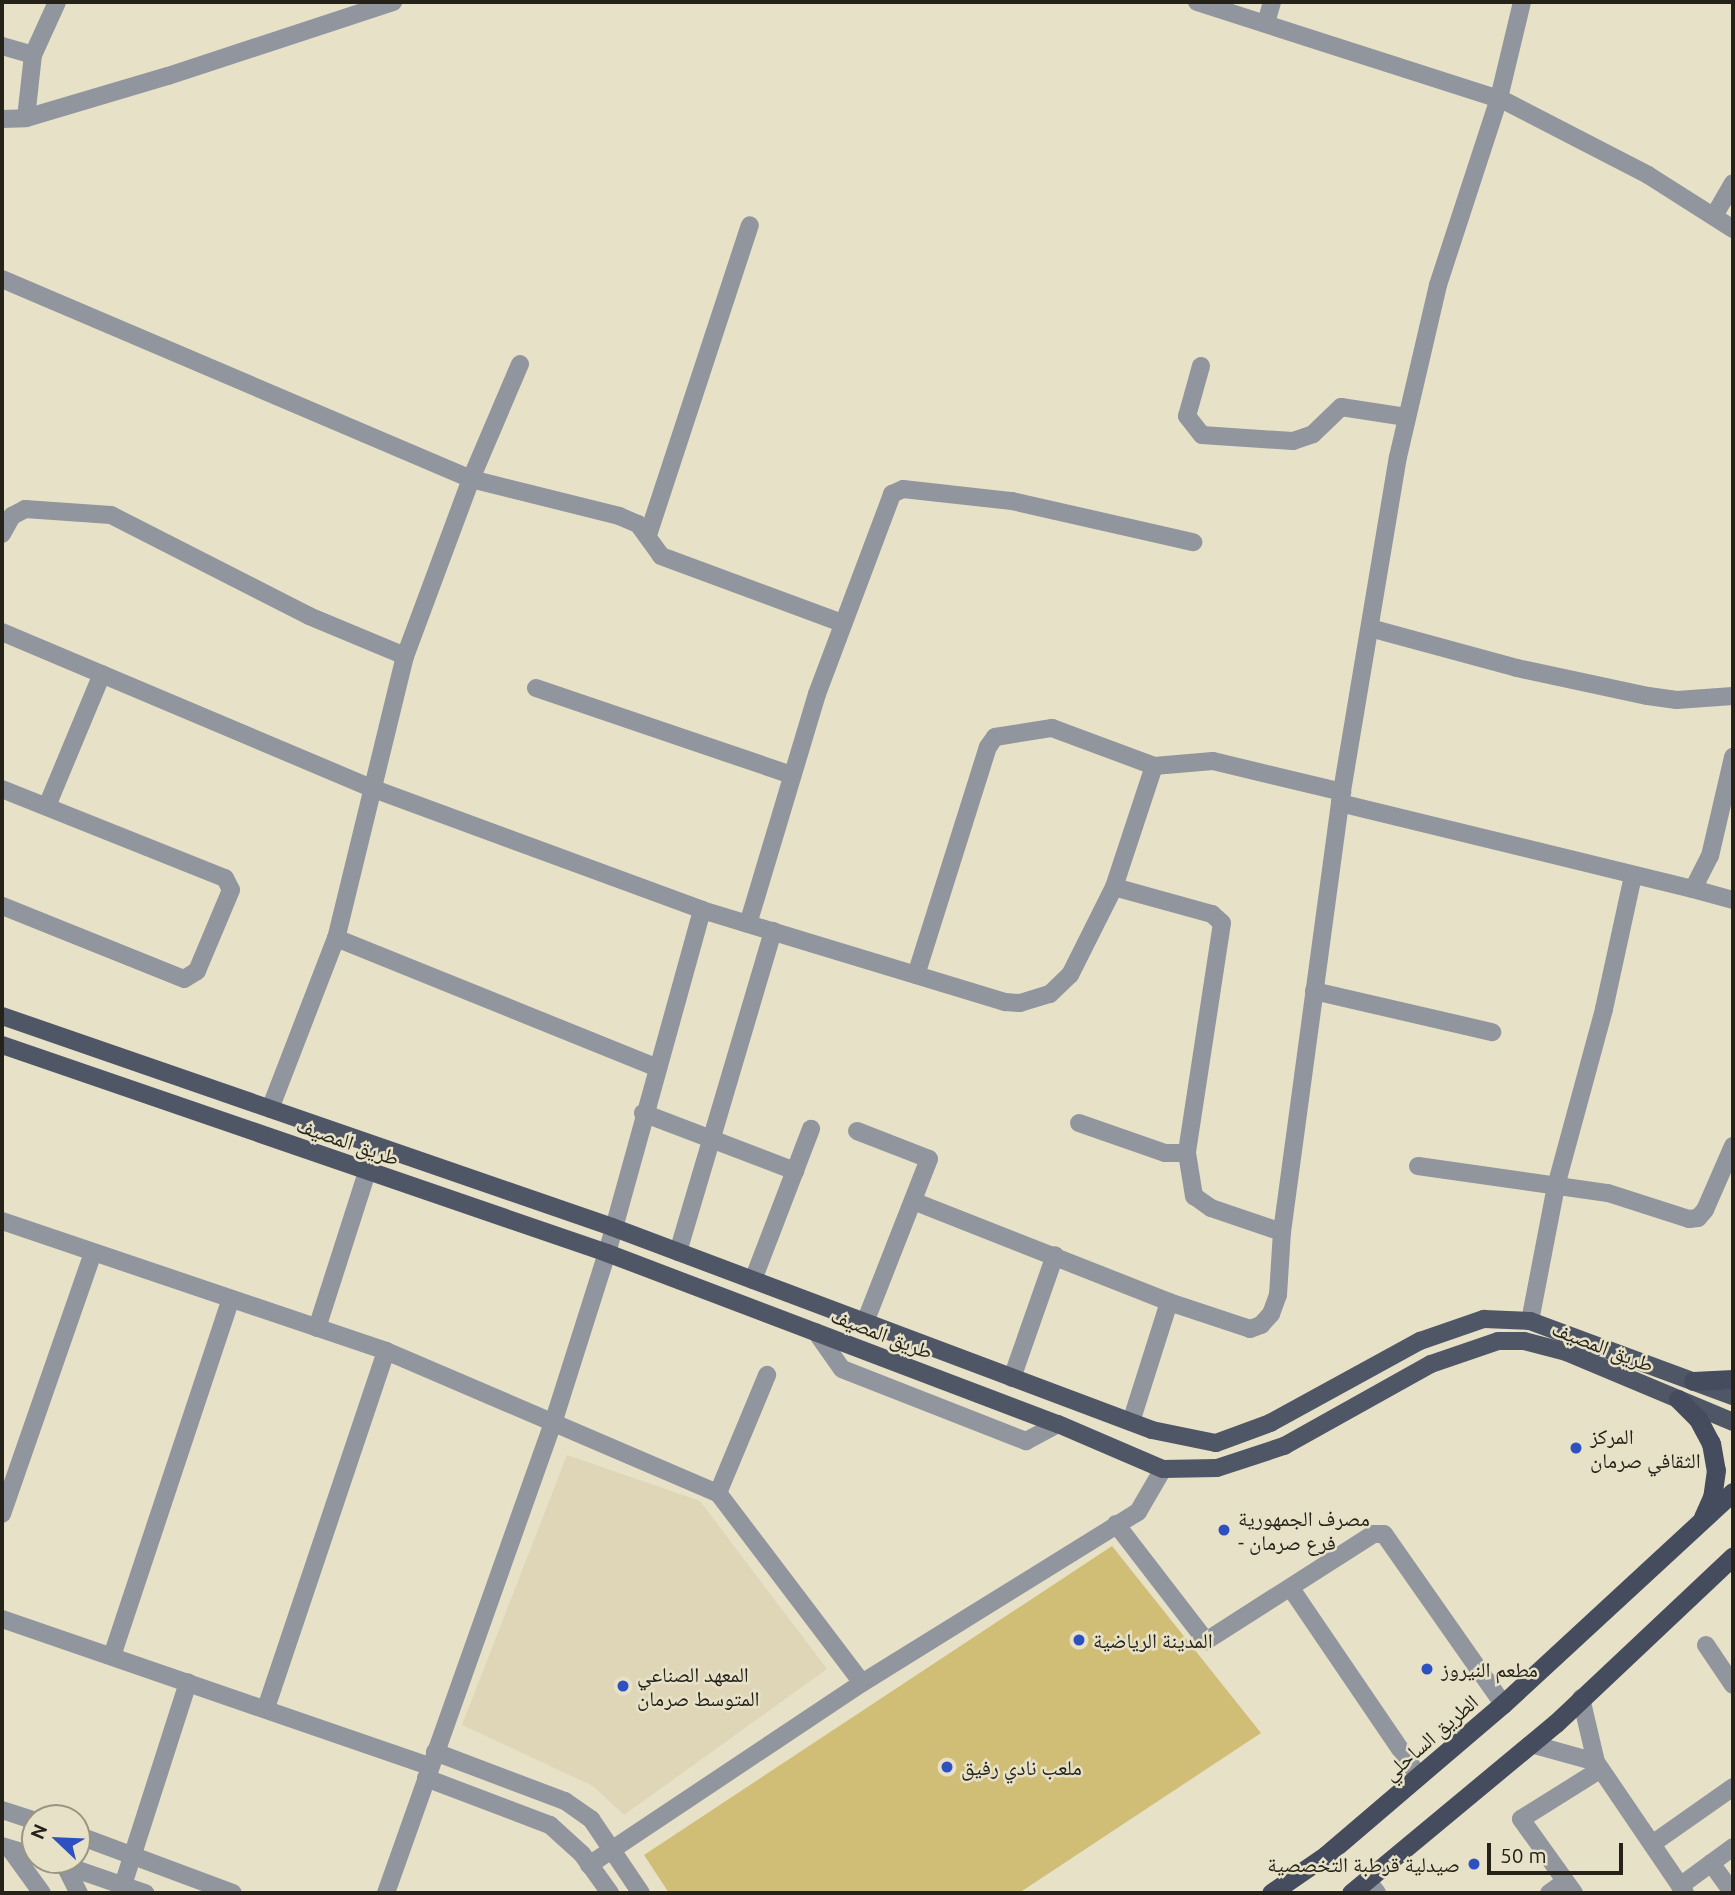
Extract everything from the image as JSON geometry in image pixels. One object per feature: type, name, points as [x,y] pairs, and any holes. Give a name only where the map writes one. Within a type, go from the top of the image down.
[{"type":"highway","points":[[1693,1381],[1733,1379]]},
{"type":"highway","points":[[1678,1399],[1698,1419],[1713,1456],[1712,1497],[1701,1522]]},
{"type":"highway","name":"الطريق الساحلي","points":[[1271,1893],[1325,1855],[1419,1777],[1503,1704],[1733,1492]]},
{"type":"highway","points":[[1351,1893],[1373,1887],[1733,1556]]},
{"type":"main road","name":"طريق المصيف","points":[[2,1016],[612,1227],[1131,1422],[1216,1443],[1270,1423],[1420,1341],[1458,1325],[1484,1319],[1530,1321],[1733,1396]]},
{"type":"main road","name":"طريق المصيف","points":[[2,1045],[607,1253],[1058,1424],[1163,1469],[1217,1468],[1284,1446],[1431,1364],[1498,1341],[1524,1341],[1566,1352],[1733,1422]]},
{"type":"street","points":[[26,118],[33,55],[57,2]]},
{"type":"street","points":[[2,118],[26,118],[393,2]]},
{"type":"street","points":[[1197,2],[1497,98],[1648,175],[1733,229]]},
{"type":"street","points":[[1266,23],[1272,2]]},
{"type":"street","points":[[913,1201],[1169,1302],[1250,1329],[1261,1325],[1278,1295],[1282,1232],[1341,797],[1406,416],[1438,285],[1497,98],[1522,2]]},
{"type":"street","points":[[2,46],[33,55]]},
{"type":"street","points":[[1714,216],[1733,183]]},
{"type":"street","points":[[648,535],[750,225]]},
{"type":"street","points":[[2,279],[471,479],[619,516],[648,535],[661,556],[842,623]]},
{"type":"street","points":[[270,1109],[337,938],[405,656],[471,479],[520,364]]},
{"type":"street","points":[[1201,366],[1186,416],[1202,435],[1293,441],[1313,434],[1340,407],[1406,416]]},
{"type":"street","points":[[748,924],[792,775],[842,623],[896,491],[1012,501],[1193,542]]},
{"type":"street","points":[[2,534],[12,516],[25,509],[111,515],[309,616],[405,656]]},
{"type":"street","points":[[1370,628],[1517,668],[1648,696],[1677,700],[1733,696]]},
{"type":"street","points":[[2,632],[374,789],[702,910],[1005,1002],[1020,1003],[1050,994],[1070,975],[1114,887],[1154,766]]},
{"type":"street","points":[[47,806],[102,674]]},
{"type":"street","points":[[536,688],[792,775]]},
{"type":"street","points":[[916,975],[988,747],[995,737],[1052,728],[1154,766],[1213,761],[1633,876],[1733,900]]},
{"type":"street","points":[[1693,889],[1710,856],[1733,757]]},
{"type":"street","points":[[2,789],[228,881],[231,890],[197,971],[184,979],[2,906]]},
{"type":"street","points":[[1530,1321],[1556,1186],[1604,1009],[1633,876]]},
{"type":"street","points":[[1114,887],[1212,914],[1222,923],[1187,1153],[1198,1201],[1282,1232]]},
{"type":"street","points":[[386,1893],[554,1420],[607,1253],[643,1113],[702,910]]},
{"type":"street","points":[[678,1252],[773,931]]},
{"type":"street","points":[[337,938],[657,1068]]},
{"type":"street","points":[[1314,991],[1492,1032]]},
{"type":"street","points":[[643,1113],[795,1171]]},
{"type":"street","points":[[1080,1123],[1165,1153],[1187,1153]]},
{"type":"street","points":[[753,1280],[811,1129]]},
{"type":"street","points":[[857,1131],[928,1158],[865,1322]]},
{"type":"street","points":[[1418,1166],[1608,1193],[1698,1218],[1733,1146]]},
{"type":"street","points":[[317,1328],[367,1172]]},
{"type":"street","points":[[2,1221],[386,1351],[554,1420],[718,1493],[862,1683]]},
{"type":"street","points":[[2,1514],[93,1252]]},
{"type":"street","points":[[1012,1378],[1055,1255]]},
{"type":"street","points":[[112,1656],[231,1299]]},
{"type":"street","points":[[1131,1422],[1169,1302]]},
{"type":"street","points":[[816,1332],[842,1369],[1026,1441],[1058,1424]]},
{"type":"street","points":[[266,1708],[386,1351]]},
{"type":"street","points":[[718,1493],[767,1375]]},
{"type":"street","points":[[589,1865],[862,1683],[1146,1506],[1163,1469]]},
{"type":"street","points":[[1116,1524],[1202,1640],[1292,1590],[1373,1534],[1384,1534],[1503,1704]]},
{"type":"street","points":[[1292,1590],[1419,1777]]},
{"type":"street","points":[[2,1619],[430,1766],[565,1801],[591,1819],[641,1893]]},
{"type":"street","points":[[1706,1645],[1733,1685]]},
{"type":"street","points":[[122,1885],[188,1682]]},
{"type":"street","points":[[1581,1698],[1598,1765],[1682,1890],[1733,1847]]},
{"type":"street","points":[[1531,1744],[1598,1765]]},
{"type":"street","points":[[1549,1893],[1569,1888],[1521,1822],[1522,1816],[1598,1765]]},
{"type":"street","points":[[430,1766],[550,1825],[589,1865],[610,1893]]},
{"type":"street","points":[[1651,1844],[1733,1787]]},
{"type":"street","points":[[2,1810],[21,1816]]},
{"type":"street","points":[[91,1840],[233,1893]]},
{"type":"street","points":[[6,1847],[42,1893]]},
{"type":"street","points":[[1711,1863],[1733,1893]]},
{"type":"street","points":[[65,1874],[79,1893]]},
{"type":"street","points":[[90,1874],[145,1893]]},
{"type":"shaded area","points":[[567,1455],[700,1501],[827,1669],[624,1815],[593,1786],[462,1725]]},
{"type":"shaded area","name":"المدينة الرياضية","points":[[1112,1546],[1261,1733],[1019,1893],[669,1893],[644,1855]]},
{"type":"place","name":"المركز الثقافي صرمان","points":[[1576,1448]]},
{"type":"place","name":"مصرف الجمهورية - فرع صرمان","points":[[1224,1530]]},
{"type":"place","name":"المدينة الرياضية","points":[[1079,1640]]},
{"type":"place","name":"مطعم النيروز","points":[[1427,1669]]},
{"type":"place","name":"المعهد الصناعي المتوسط صرمان","points":[[623,1686]]},
{"type":"place","name":"ملعب نادي رفيق","points":[[947,1767]]},
{"type":"place","name":"صيدلية قرطبة التخصصية","points":[[1474,1864]]}]
